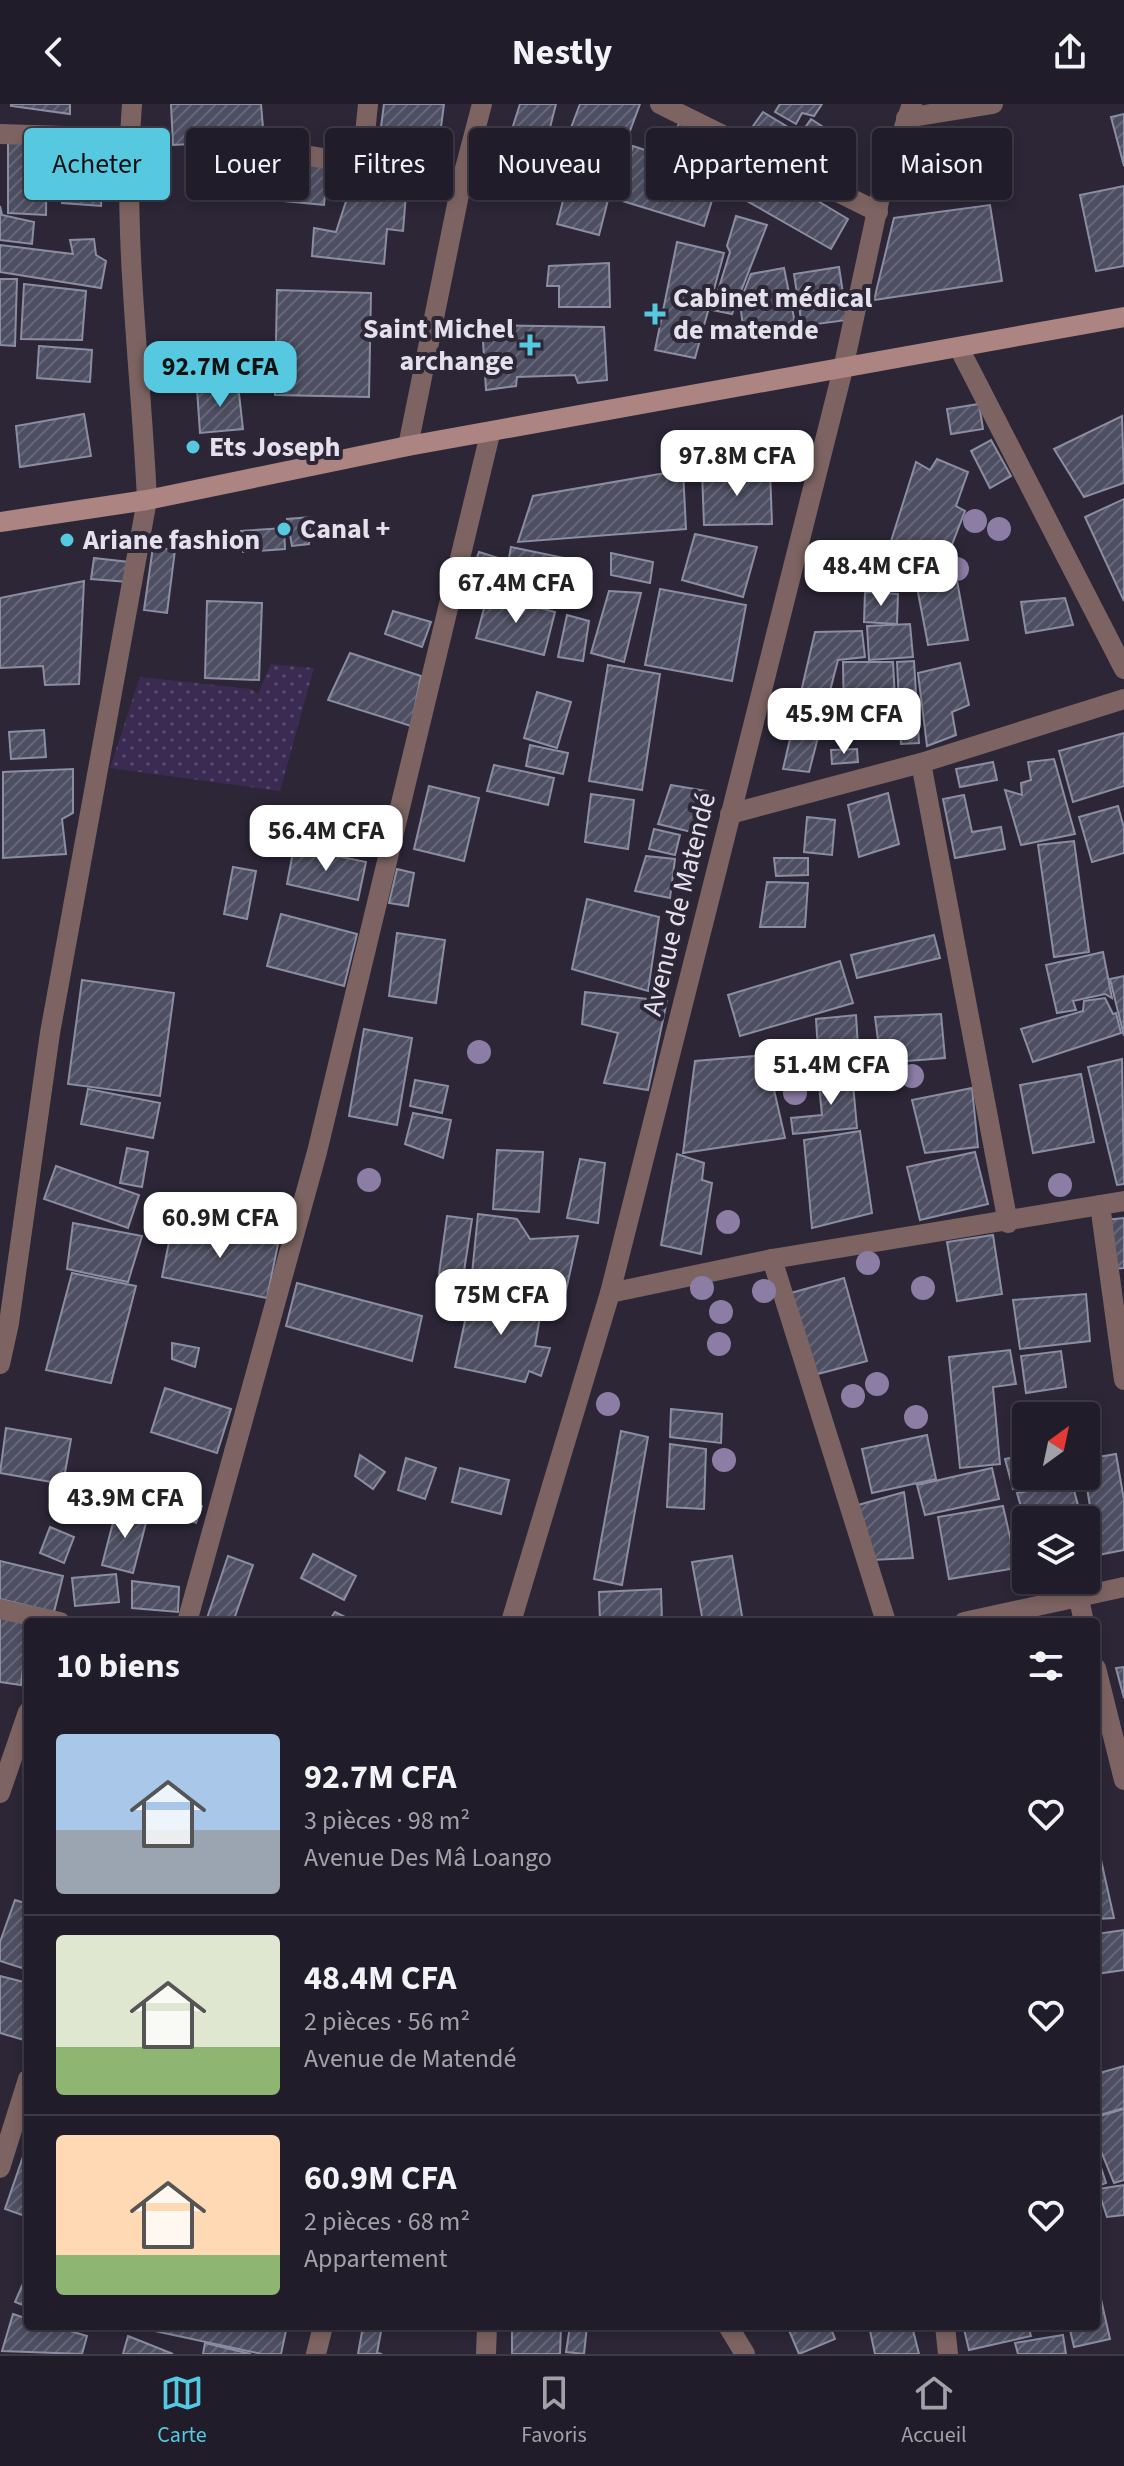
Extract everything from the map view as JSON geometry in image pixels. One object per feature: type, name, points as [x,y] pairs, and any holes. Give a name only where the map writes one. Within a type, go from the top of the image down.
[{"type":"main road","points":[[0,522],[147,500],[408,446],[490,434],[1124,317]]},
{"type":"street","points":[[131,128],[132,104]]},
{"type":"street","points":[[366,128],[368,104]]},
{"type":"street","points":[[408,446],[462,180],[482,104]]},
{"type":"street","points":[[660,104],[878,212]]},
{"type":"street","points":[[909,111],[993,104]]},
{"type":"street","name":"Avenue de Matendé","points":[[512,1618],[610,1293],[843,369],[878,212],[909,111]]},
{"type":"street","points":[[0,134],[24,135]]},
{"type":"street","points":[[453,179],[462,180]]},
{"type":"street","points":[[0,1364],[9,1323],[50,1033],[147,500],[142,388],[130,270],[130,200]]},
{"type":"street","points":[[959,348],[1124,669]]},
{"type":"street","points":[[188,1618],[317,1152],[490,434]]},
{"type":"street","points":[[730,814],[921,763],[1124,699]]},
{"type":"street","points":[[921,763],[1008,1223]]},
{"type":"street","points":[[610,1293],[772,1259],[1008,1223],[1124,1201]]},
{"type":"street","points":[[1100,1205],[1124,1380]]},
{"type":"street","points":[[772,1259],[885,1618]]},
{"type":"street","points":[[984,1618],[1124,1587]]},
{"type":"street","points":[[1079,1599],[1083,1618]]},
{"type":"street","points":[[0,1609],[41,1618]]},
{"type":"street","points":[[1100,1684],[1124,1780]]},
{"type":"street","points":[[0,1793],[24,1724]]},
{"type":"street","points":[[0,2168],[24,2092]]},
{"type":"street","points":[[316,2354],[322,2330]]},
{"type":"street","points":[[486,2354],[487,2330]]},
{"type":"street","points":[[730,2330],[745,2354]]},
{"type":"street","points":[[945,2330],[948,2354]]},
{"type":"shaded area","points":[[271,664],[314,668],[280,791],[110,768],[140,677],[251,689],[258,694]]},
{"type":"building","points":[[70,104],[70,114],[11,106]]},
{"type":"building","points":[[171,104],[261,104],[263,128],[186,128],[186,144],[173,145]]},
{"type":"building","points":[[384,104],[444,104],[441,128],[381,128]]},
{"type":"building","points":[[520,104],[556,104],[550,128],[512,128]]},
{"type":"building","points":[[580,104],[640,104],[630,131],[630,128],[571,128]]},
{"type":"building","points":[[780,104],[822,104],[814,116],[802,113],[796,124],[775,112]]},
{"type":"building","points":[[763,112],[790,128],[757,128],[753,126]]},
{"type":"building","points":[[1124,114],[1124,166],[1111,117]]},
{"type":"building","points":[[811,119],[825,128],[805,128]]},
{"type":"building","points":[[681,120],[696,128],[677,128]]},
{"type":"building","points":[[8,138],[24,138],[24,200],[46,200],[46,215],[8,213]]},
{"type":"building","points":[[633,146],[646,150],[646,200],[712,200],[704,226],[619,200],[630,200],[630,155]]},
{"type":"building","points":[[309,161],[325,163],[324,205],[284,201],[309,200]]},
{"type":"building","points":[[1124,186],[1124,266],[1096,271],[1080,195]]},
{"type":"building","points":[[62,200],[101,200],[101,206],[62,203]]},
{"type":"building","points":[[346,200],[406,200],[403,231],[387,229],[384,264],[312,256],[314,228],[336,232]]},
{"type":"building","points":[[563,200],[608,200],[599,235],[557,224]]},
{"type":"building","points":[[816,200],[848,219],[831,249],[747,201]]},
{"type":"building","points":[[990,205],[1002,281],[874,300],[894,218]]},
{"type":"building","points":[[0,206],[2,215],[34,222],[32,244],[0,240]]},
{"type":"building","points":[[736,216],[767,225],[732,314],[712,310],[730,252],[727,246]]},
{"type":"building","points":[[94,239],[96,255],[106,261],[101,288],[0,272],[0,245],[73,254],[70,240]]},
{"type":"building","points":[[677,242],[724,253],[695,358],[655,350]]},
{"type":"building","points":[[609,263],[610,307],[559,307],[559,286],[547,286],[549,266]]},
{"type":"building","points":[[839,267],[847,320],[802,326],[794,274]]},
{"type":"building","points":[[784,268],[796,328],[744,336],[740,302],[751,274]]},
{"type":"building","points":[[0,279],[17,279],[15,346],[0,345]]},
{"type":"building","points":[[24,284],[86,291],[82,340],[21,339]]},
{"type":"building","points":[[277,290],[371,293],[369,397],[275,395]]},
{"type":"building","points":[[482,325],[604,327],[607,380],[578,383],[575,375],[517,377],[516,386],[486,390]]},
{"type":"building","points":[[39,346],[92,350],[90,382],[37,378]]},
{"type":"building","points":[[238,385],[243,429],[200,433],[197,389]]},
{"type":"building","points":[[979,404],[983,429],[951,434],[947,409]]},
{"type":"building","points":[[84,414],[91,456],[20,467],[16,426]]},
{"type":"building","points":[[1122,416],[1124,483],[1084,497],[1054,449]]},
{"type":"building","points":[[991,440],[1011,476],[990,488],[971,451]]},
{"type":"building","points":[[937,459],[968,472],[956,506],[965,511],[942,570],[886,557],[916,462],[930,470]]},
{"type":"building","points":[[683,470],[686,529],[518,542],[533,496]]},
{"type":"building","points":[[770,470],[772,524],[704,525],[702,472]]},
{"type":"building","points":[[1124,499],[1124,601],[1085,517]]},
{"type":"building","points":[[311,517],[309,544],[292,546],[287,519]]},
{"type":"building","points":[[284,528],[285,549],[243,552],[241,531]]},
{"type":"building","points":[[695,534],[757,547],[743,597],[682,580]]},
{"type":"building","points":[[153,547],[175,550],[167,613],[144,610]]},
{"type":"building","points":[[511,547],[574,560],[568,599],[503,591]]},
{"type":"building","points":[[479,552],[498,558],[488,588],[468,582]]},
{"type":"building","points":[[611,553],[653,562],[650,583],[611,575]]},
{"type":"building","points":[[94,558],[129,562],[128,582],[91,579]]},
{"type":"building","points":[[84,581],[79,684],[45,685],[43,666],[0,668],[0,598]]},
{"type":"building","points":[[957,581],[968,640],[928,645],[917,587]]},
{"type":"building","points":[[660,589],[746,605],[732,681],[645,665]]},
{"type":"building","points":[[609,591],[641,593],[624,662],[591,653]]},
{"type":"building","points":[[865,592],[898,594],[897,624],[864,622]]},
{"type":"building","points":[[488,594],[555,612],[544,655],[476,638]]},
{"type":"building","points":[[1065,598],[1073,625],[1026,633],[1021,602]]},
{"type":"building","points":[[207,601],[262,603],[259,680],[205,678]]},
{"type":"building","points":[[393,611],[431,622],[422,647],[385,634]]},
{"type":"building","points":[[567,615],[589,621],[583,661],[558,657]]},
{"type":"building","points":[[910,624],[913,657],[869,660],[867,626]]},
{"type":"building","points":[[862,631],[865,657],[838,660],[809,772],[783,769],[815,632]]},
{"type":"building","points":[[350,653],[421,676],[411,726],[328,700]]},
{"type":"building","points":[[914,661],[919,743],[901,744],[897,662]]},
{"type":"building","points":[[843,662],[893,662],[896,717],[844,721]]},
{"type":"building","points":[[960,663],[969,705],[952,712],[956,735],[927,746],[918,673]]},
{"type":"building","points":[[608,665],[660,674],[642,790],[589,781]]},
{"type":"building","points":[[537,692],[571,702],[557,748],[524,738]]},
{"type":"building","points":[[44,730],[46,757],[11,759],[9,732]]},
{"type":"building","points":[[1124,733],[1124,786],[1073,802],[1059,751]]},
{"type":"building","points":[[530,745],[568,753],[563,774],[526,766]]},
{"type":"building","points":[[857,749],[858,762],[832,764],[831,750]]},
{"type":"building","points":[[1054,759],[1075,834],[1021,845],[1005,790],[1022,795],[1021,783],[1031,780],[1028,762]]},
{"type":"building","points":[[993,762],[997,780],[960,787],[956,769]]},
{"type":"building","points":[[494,765],[554,778],[548,805],[487,791]]},
{"type":"building","points":[[73,769],[73,813],[62,819],[66,854],[3,858],[3,772]]},
{"type":"building","points":[[671,785],[707,791],[700,834],[658,824]]},
{"type":"building","points":[[429,786],[479,798],[464,861],[414,849]]},
{"type":"building","points":[[888,793],[899,844],[859,857],[848,805]]},
{"type":"building","points":[[591,794],[634,800],[628,849],[585,842]]},
{"type":"building","points":[[964,795],[972,832],[1001,827],[1005,849],[955,858],[943,799]]},
{"type":"building","points":[[1118,806],[1124,828],[1124,853],[1092,862],[1079,817]]},
{"type":"building","points":[[807,817],[835,820],[832,855],[804,852]]},
{"type":"building","points":[[654,829],[680,835],[675,855],[649,849]]},
{"type":"building","points":[[1074,841],[1089,952],[1054,957],[1038,845]]},
{"type":"building","points":[[294,847],[366,862],[358,900],[287,884]]},
{"type":"building","points":[[646,856],[675,859],[670,898],[635,891]]},
{"type":"building","points":[[774,858],[808,858],[808,875],[776,876]]},
{"type":"building","points":[[233,867],[256,871],[247,919],[224,914]]},
{"type":"building","points":[[397,869],[414,873],[408,906],[389,903]]},
{"type":"building","points":[[767,882],[808,883],[805,927],[760,927]]},
{"type":"building","points":[[587,899],[659,917],[648,991],[572,969]]},
{"type":"building","points":[[281,914],[357,934],[344,986],[267,966]]},
{"type":"building","points":[[397,933],[445,940],[436,1003],[389,996]]},
{"type":"building","points":[[934,935],[940,958],[857,978],[851,955]]},
{"type":"building","points":[[1103,952],[1112,998],[1105,994],[1073,1001],[1076,1010],[1057,1013],[1046,965]]},
{"type":"building","points":[[840,961],[853,1003],[740,1036],[728,995]]},
{"type":"building","points":[[1124,976],[1124,1036],[1110,979]]},
{"type":"building","points":[[82,980],[174,993],[160,1096],[68,1084]]},
{"type":"building","points":[[585,992],[667,1001],[648,1090],[604,1083],[618,1033],[582,1024]]},
{"type":"building","points":[[1105,998],[1113,1014],[1116,1013],[1121,1033],[1033,1062],[1021,1029],[1083,1011],[1084,1001]]},
{"type":"building","points":[[941,1014],[945,1058],[881,1063],[875,1017]]},
{"type":"building","points":[[856,1015],[859,1063],[819,1067],[816,1019]]},
{"type":"building","points":[[364,1029],[412,1038],[397,1125],[349,1116]]},
{"type":"building","points":[[766,1055],[785,1138],[683,1153],[695,1061]]},
{"type":"building","points":[[1122,1059],[1124,1184],[1117,1185],[1088,1067]]},
{"type":"building","points":[[852,1073],[857,1128],[793,1134],[791,1118],[822,1115],[818,1076]]},
{"type":"building","points":[[1081,1074],[1094,1142],[1033,1153],[1020,1085]]},
{"type":"building","points":[[415,1080],[448,1086],[442,1113],[410,1106]]},
{"type":"building","points":[[972,1088],[978,1147],[925,1153],[912,1100]]},
{"type":"building","points":[[88,1089],[160,1103],[153,1138],[81,1124]]},
{"type":"building","points":[[413,1113],[451,1120],[443,1158],[405,1144]]},
{"type":"building","points":[[860,1131],[872,1213],[812,1228],[804,1140]]},
{"type":"building","points":[[127,1148],[148,1152],[142,1187],[120,1183]]},
{"type":"building","points":[[497,1150],[543,1152],[539,1212],[493,1209]]},
{"type":"building","points":[[975,1152],[988,1204],[920,1220],[907,1167]]},
{"type":"building","points":[[677,1154],[704,1163],[702,1180],[712,1183],[701,1254],[661,1245]]},
{"type":"building","points":[[580,1159],[605,1163],[598,1223],[567,1218]]},
{"type":"building","points":[[56,1166],[139,1195],[128,1228],[44,1199]]},
{"type":"building","points":[[478,1214],[517,1219],[530,1239],[578,1236],[563,1304],[471,1284]]},
{"type":"building","points":[[447,1216],[472,1219],[463,1278],[439,1274]]},
{"type":"building","points":[[1124,1218],[1124,1268],[1111,1269],[1105,1220]]},
{"type":"building","points":[[173,1222],[278,1244],[267,1298],[162,1277]]},
{"type":"building","points":[[73,1223],[142,1236],[128,1282],[67,1269]]},
{"type":"building","points":[[993,1235],[1002,1294],[957,1301],[947,1242]]},
{"type":"building","points":[[72,1273],[136,1286],[111,1383],[46,1370]]},
{"type":"building","points":[[844,1278],[867,1361],[814,1375],[791,1293]]},
{"type":"building","points":[[297,1283],[422,1316],[412,1361],[286,1326]]},
{"type":"building","points":[[472,1289],[542,1305],[535,1346],[550,1348],[541,1376],[529,1371],[525,1382],[455,1367]]},
{"type":"building","points":[[1086,1294],[1090,1341],[1020,1349],[1013,1300]]},
{"type":"building","points":[[172,1343],[199,1348],[195,1367],[172,1359]]},
{"type":"building","points":[[1010,1350],[1016,1384],[993,1387],[1000,1464],[960,1468],[949,1357]]},
{"type":"building","points":[[1061,1351],[1066,1387],[1026,1393],[1021,1356]]},
{"type":"building","points":[[165,1388],[231,1409],[217,1453],[151,1432]]},
{"type":"building","points":[[671,1409],[722,1414],[721,1443],[670,1437]]},
{"type":"building","points":[[6,1428],[71,1439],[63,1484],[0,1473]]},
{"type":"building","points":[[621,1431],[648,1437],[622,1585],[594,1579]]},
{"type":"building","points":[[927,1435],[936,1479],[872,1493],[862,1449]]},
{"type":"building","points":[[670,1444],[706,1449],[704,1509],[667,1507]]},
{"type":"building","points":[[1116,1454],[1124,1500],[1124,1550],[1100,1555],[1100,1506],[1090,1506],[1087,1490],[1100,1490],[1100,1457]]},
{"type":"building","points":[[360,1455],[385,1472],[373,1489],[355,1476]]},
{"type":"building","points":[[1012,1457],[1012,1485],[1005,1459]]},
{"type":"building","points":[[406,1458],[436,1468],[425,1499],[398,1490]]},
{"type":"building","points":[[460,1468],[509,1480],[501,1514],[452,1502]]},
{"type":"building","points":[[992,1468],[999,1499],[925,1515],[917,1485]]},
{"type":"building","points":[[1074,1490],[1078,1506],[1021,1506],[1017,1493]]},
{"type":"building","points":[[904,1492],[913,1558],[871,1560],[858,1505]]},
{"type":"building","points":[[167,1493],[202,1506],[196,1523],[161,1510]]},
{"type":"building","points":[[1003,1506],[1012,1546],[1012,1569],[949,1579],[938,1517]]},
{"type":"building","points":[[117,1507],[148,1515],[133,1573],[102,1565]]},
{"type":"building","points":[[50,1527],[74,1537],[64,1563],[40,1553]]},
{"type":"building","points":[[313,1554],[356,1576],[344,1600],[301,1578]]},
{"type":"building","points":[[228,1556],[253,1565],[234,1618],[207,1618]]},
{"type":"building","points":[[732,1556],[742,1618],[702,1618],[692,1562]]},
{"type":"building","points":[[0,1561],[63,1576],[54,1612],[0,1599]]},
{"type":"building","points":[[116,1574],[119,1602],[75,1606],[72,1578]]},
{"type":"building","points":[[132,1581],[179,1587],[178,1612],[132,1608]]},
{"type":"building","points":[[661,1589],[662,1618],[600,1618],[599,1592]]},
{"type":"building","points":[[335,1612],[347,1618],[331,1618]]},
{"type":"building","points":[[0,1615],[24,1621],[24,1658],[21,1685],[0,1682]]},
{"type":"building","points":[[1124,1667],[1124,1698],[1116,1668]]},
{"type":"building","points":[[1101,1860],[1114,1918],[1100,1919]]},
{"type":"building","points":[[15,1900],[24,1903],[24,1969],[0,1961],[0,1942]]},
{"type":"building","points":[[1124,1930],[1124,1970],[1100,1973],[1100,1933]]},
{"type":"building","points":[[0,1976],[24,1982],[24,2040],[0,2033]]},
{"type":"building","points":[[1124,2066],[1124,2108],[1100,2115],[1100,2073]]},
{"type":"building","points":[[1124,2109],[1124,2180],[1114,2183],[1100,2149],[1100,2116]]},
{"type":"building","points":[[24,2154],[24,2216],[5,2209]]},
{"type":"building","points":[[1100,2164],[1106,2183],[1100,2185]]},
{"type":"building","points":[[1124,2185],[1124,2215],[1107,2217],[1100,2189]]},
{"type":"building","points":[[24,2281],[24,2305],[15,2302]]},
{"type":"building","points":[[1100,2295],[1110,2339],[1074,2347],[1070,2330],[1100,2330]]},
{"type":"building","points":[[13,2314],[24,2318],[24,2330],[67,2330],[87,2336],[82,2354],[2,2351]]},
{"type":"building","points":[[150,2330],[286,2330],[281,2354],[262,2354]]},
{"type":"building","points":[[362,2330],[381,2330],[377,2353],[382,2354],[358,2354]]},
{"type":"building","points":[[512,2330],[561,2330],[560,2354],[512,2354]]},
{"type":"building","points":[[569,2330],[587,2330],[584,2354],[566,2352]]},
{"type":"building","points":[[789,2330],[832,2330],[835,2339],[799,2354]]},
{"type":"building","points":[[870,2330],[913,2330],[919,2354],[875,2354]]},
{"type":"building","points":[[964,2330],[1029,2330],[1031,2336],[969,2350]]},
{"type":"building","points":[[1063,2335],[1066,2354],[1018,2354],[1015,2343]]},
{"type":"building","points":[[128,2336],[173,2354],[123,2354]]},
{"type":"building","points":[[205,2343],[251,2354],[203,2354]]},
{"type":"place","name":"Cabinet médical de matende","points":[[655,314]]},
{"type":"place","name":"Saint Michel archange","points":[[530,345]]},
{"type":"place","name":"Ets Joseph","points":[[193,447]]},
{"type":"place","name":"Canal +","points":[[284,529]]},
{"type":"place","name":"Ariane fashion","points":[[67,540]]}]
